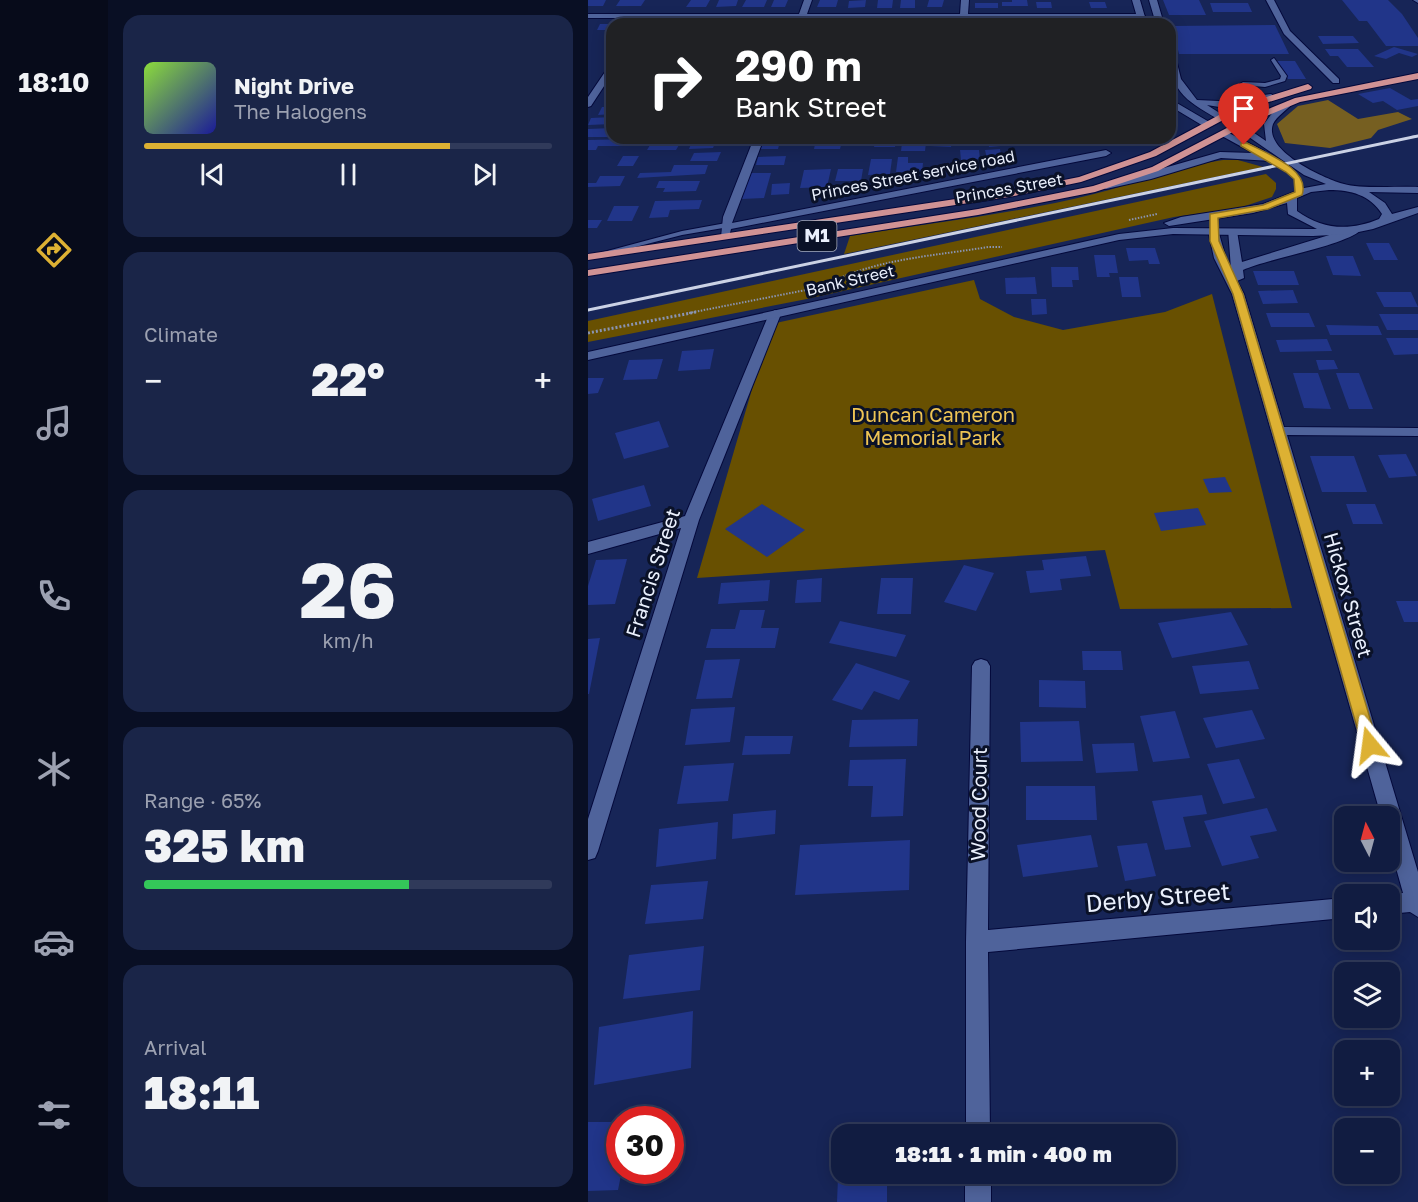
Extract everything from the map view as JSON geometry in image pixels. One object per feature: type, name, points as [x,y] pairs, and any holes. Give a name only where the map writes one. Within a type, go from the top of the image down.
[{"type":"highway","points":[[1336,81],[1356,84],[1418,74]]},
{"type":"highway","name":"Princes Street","points":[[588,273],[978,212],[1095,189],[1155,169],[1238,126],[1288,104],[1309,97],[1418,74]]},
{"type":"highway","points":[[1324,84],[1347,79]]},
{"type":"highway","name":"Princes Street","points":[[1176,142],[1221,117],[1270,97],[1312,86]]},
{"type":"highway","points":[[1221,117],[1238,126]]},
{"type":"highway","points":[[1208,125],[1225,134]]},
{"type":"highway","name":"Princes Street","points":[[591,257],[726,229],[1009,194],[1081,179],[1153,154],[1172,144]]},
{"type":"highway","points":[[726,229],[727,250]]},
{"type":"street","points":[[801,18],[808,0]]},
{"type":"street","points":[[962,18],[965,0]]},
{"type":"street","points":[[1136,0],[1141,18]]},
{"type":"street","points":[[1153,0],[1158,18]]},
{"type":"street","points":[[1270,0],[1287,32],[1336,81]]},
{"type":"street","points":[[648,16],[654,8]]},
{"type":"street","points":[[588,16],[724,18]]},
{"type":"street","points":[[1176,75],[1191,100],[1221,117]]},
{"type":"street","points":[[588,104],[606,77]]},
{"type":"street","points":[[1191,100],[1219,104],[1270,97]]},
{"type":"street","points":[[1275,155],[1266,129],[1269,120],[1288,104]]},
{"type":"street","points":[[1176,106],[1208,125]]},
{"type":"street","points":[[1238,126],[1275,155],[1298,178],[1300,185],[1292,212],[1322,228],[1337,231]]},
{"type":"street","points":[[1225,134],[1308,172],[1360,192],[1379,203],[1387,214],[1384,220]]},
{"type":"street","points":[[726,229],[757,144]]},
{"type":"street","name":"Princes Street service road","points":[[726,229],[1106,153]]},
{"type":"street","points":[[1095,189],[1147,177],[1220,155],[1275,155]]},
{"type":"street","name":"Bank Street","points":[[588,356],[1119,237],[1183,220],[1265,207],[1318,188],[1418,190]]},
{"type":"street","points":[[1224,266],[1238,268],[1258,259],[1342,236],[1405,212],[1418,210]]},
{"type":"street","points":[[1213,216],[1232,231]]},
{"type":"street","name":"Hickox Street","points":[[1213,216],[1213,230],[1224,266],[1238,294],[1417,904]]},
{"type":"street","name":"Bank Street","points":[[1119,237],[1173,231],[1313,233],[1356,230]]},
{"type":"street","name":"Hickox Street","points":[[1232,231],[1238,268],[1238,294]]},
{"type":"street","name":"Francis Street","points":[[588,851],[691,520],[775,314]]},
{"type":"street","points":[[1278,431],[1418,432]]},
{"type":"street","points":[[588,548],[691,520]]},
{"type":"street","name":"Wood Court","points":[[978,1124],[977,942],[981,666]]},
{"type":"street","points":[[1400,904],[1417,904]]},
{"type":"street","name":"Derby Street","points":[[977,942],[1334,909]]},
{"type":"street","points":[[978,1184],[978,1202]]},
{"type":"lane","points":[[1244,84],[1265,85],[1283,80],[1284,76],[1274,60]]},
{"type":"path","points":[[824,286],[845,284],[854,296]]},
{"type":"path","points":[[588,333],[813,288]]},
{"type":"green space","points":[[1223,160],[1238,160],[1263,167],[844,254],[850,236],[1003,213],[1064,201],[1190,166]]},
{"type":"green space","points":[[1266,174],[1276,183],[1272,197],[1239,208],[1174,217],[807,299],[588,342],[588,321]]},
{"type":"green space","name":"Duncan Cameron Memorial Park","points":[[974,280],[980,299],[1014,317],[1063,330],[1165,312],[1212,294],[1292,608],[1120,609],[1105,550],[697,578],[771,324]]},
{"type":"shaded area","points":[[1328,100],[1358,119],[1398,112],[1412,119],[1378,130],[1371,138],[1330,148],[1285,143],[1277,124],[1298,106]]},
{"type":"building","points":[[588,0],[606,0],[603,6],[588,6]]},
{"type":"building","points":[[620,0],[645,0],[641,6],[616,6]]},
{"type":"building","points":[[691,0],[710,0],[706,7],[686,7]]},
{"type":"building","points":[[719,0],[738,0],[736,6],[716,7]]},
{"type":"building","points":[[746,0],[767,0],[764,7],[742,7]]},
{"type":"building","points":[[774,0],[788,0],[785,7],[771,7]]},
{"type":"building","points":[[820,0],[838,0],[836,7],[817,7]]},
{"type":"building","points":[[866,0],[865,7],[848,8],[849,1]]},
{"type":"building","points":[[878,0],[893,0],[892,8],[877,8]]},
{"type":"building","points":[[901,0],[915,0],[915,8],[900,8]]},
{"type":"building","points":[[929,0],[944,0],[942,7],[927,7]]},
{"type":"building","points":[[1012,0],[1027,0],[1028,6],[1002,6],[1002,2],[1012,2]]},
{"type":"building","points":[[1163,0],[1199,0],[1206,15],[1169,15]]},
{"type":"building","points":[[1342,0],[1388,0],[1402,14],[1418,38],[1418,46],[1386,46],[1367,21],[1359,21]]},
{"type":"building","points":[[1036,2],[1051,2],[1052,8],[1037,8]]},
{"type":"building","points":[[1089,2],[1105,2],[1107,8],[1091,8]]},
{"type":"building","points":[[975,3],[998,3],[998,8],[975,8]]},
{"type":"building","points":[[1210,3],[1248,3],[1252,12],[1213,12]]},
{"type":"building","points":[[600,24],[606,24],[606,30],[597,30]]},
{"type":"building","points":[[1275,25],[1289,54],[1179,54],[1176,26]]},
{"type":"building","points":[[1318,36],[1353,36],[1359,43],[1323,44]]},
{"type":"building","points":[[1394,47],[1418,54],[1412,57],[1399,53],[1386,59],[1374,56]]},
{"type":"building","points":[[1325,49],[1358,49],[1374,67],[1347,67],[1338,56],[1330,56]]},
{"type":"building","points":[[1277,61],[1295,61],[1306,79],[1288,79]]},
{"type":"building","points":[[1390,88],[1411,100],[1418,99],[1418,106],[1397,110],[1383,101],[1373,103],[1358,94]]},
{"type":"building","points":[[602,107],[606,107],[606,114],[598,115]]},
{"type":"building","points":[[606,117],[606,124],[588,125],[591,118]]},
{"type":"building","points":[[606,128],[606,137],[588,137],[588,129]]},
{"type":"building","points":[[588,140],[606,140],[606,144],[630,144],[629,146],[598,146],[596,150],[588,150]]},
{"type":"building","points":[[691,144],[715,144],[713,148],[689,149]]},
{"type":"building","points":[[759,144],[779,144],[778,149],[757,149]]},
{"type":"building","points":[[815,144],[841,144],[840,149],[814,149]]},
{"type":"building","points":[[875,144],[896,144],[895,147],[874,147]]},
{"type":"building","points":[[902,144],[926,144],[925,151],[901,151]]},
{"type":"building","points":[[930,144],[952,144],[951,147],[930,146]]},
{"type":"building","points":[[988,144],[1013,145],[989,147]]},
{"type":"building","points":[[650,145],[679,145],[676,150],[647,150]]},
{"type":"building","points":[[1000,149],[1002,159],[987,159],[985,150]]},
{"type":"building","points":[[960,150],[979,150],[980,159],[961,160]]},
{"type":"building","points":[[721,152],[717,161],[690,161],[694,153]]},
{"type":"building","points":[[623,156],[639,156],[633,166],[617,166]]},
{"type":"building","points":[[786,156],[784,165],[756,165],[758,157]]},
{"type":"building","points":[[898,157],[908,157],[908,163],[923,163],[922,172],[896,172]]},
{"type":"building","points":[[871,159],[892,159],[890,174],[868,175]]},
{"type":"building","points":[[674,165],[708,165],[705,174],[637,178],[640,173],[671,172]]},
{"type":"building","points":[[831,169],[827,187],[800,188],[804,170]]},
{"type":"building","points":[[838,169],[863,169],[861,181],[835,181]]},
{"type":"building","points":[[749,173],[771,173],[764,198],[741,199]]},
{"type":"building","points":[[600,176],[625,176],[620,186],[588,187],[588,183],[596,183]]},
{"type":"building","points":[[659,181],[700,181],[696,191],[663,192],[665,188],[656,188]]},
{"type":"building","points":[[790,183],[789,194],[771,195],[772,184]]},
{"type":"building","points":[[702,200],[699,209],[670,210],[668,217],[649,218],[655,201]]},
{"type":"building","points":[[614,206],[639,206],[632,221],[607,221]]},
{"type":"building","points":[[588,220],[602,220],[597,228],[588,228]]},
{"type":"building","points":[[1366,243],[1389,243],[1398,260],[1374,260]]},
{"type":"building","points":[[1126,248],[1155,248],[1160,264],[1149,264],[1148,260],[1129,261]]},
{"type":"building","points":[[1094,255],[1115,255],[1118,273],[1109,273],[1110,277],[1097,277]]},
{"type":"building","points":[[1326,256],[1353,256],[1361,276],[1333,275]]},
{"type":"building","points":[[1051,267],[1078,267],[1079,280],[1072,280],[1073,287],[1052,287]]},
{"type":"building","points":[[1253,271],[1294,271],[1299,285],[1258,285]]},
{"type":"building","points":[[1035,277],[1037,294],[1006,294],[1005,278]]},
{"type":"building","points":[[1119,277],[1138,277],[1141,297],[1122,297]]},
{"type":"building","points":[[1293,290],[1298,303],[1263,304],[1258,291]]},
{"type":"building","points":[[1376,292],[1411,292],[1418,307],[1384,307]]},
{"type":"building","points":[[1031,299],[1046,299],[1047,314],[1032,315]]},
{"type":"building","points":[[1266,313],[1309,313],[1315,327],[1271,327]]},
{"type":"building","points":[[1379,314],[1418,314],[1418,330],[1387,330]]},
{"type":"building","points":[[1326,325],[1378,326],[1382,335],[1330,335]]},
{"type":"building","points":[[1386,338],[1418,338],[1418,354],[1394,355]]},
{"type":"building","points":[[1327,339],[1332,351],[1280,352],[1276,340]]},
{"type":"building","points":[[714,349],[710,369],[678,371],[682,351]]},
{"type":"building","points":[[663,359],[657,379],[623,380],[629,360]]},
{"type":"building","points":[[1316,360],[1334,360],[1338,369],[1319,370]]},
{"type":"building","points":[[1293,373],[1318,373],[1331,409],[1304,408]]},
{"type":"building","points":[[1336,373],[1359,373],[1373,409],[1349,409]]},
{"type":"building","points":[[588,378],[604,378],[598,393],[588,394]]},
{"type":"building","points":[[659,421],[669,447],[624,459],[615,433]]},
{"type":"building","points":[[1406,454],[1417,476],[1389,478],[1378,455]]},
{"type":"building","points":[[1310,456],[1354,456],[1367,492],[1322,492]]},
{"type":"building","points":[[1225,477],[1232,492],[1209,493],[1203,479]]},
{"type":"building","points":[[644,485],[651,506],[598,521],[592,499]]},
{"type":"building","points":[[762,504],[805,530],[767,557],[725,529]]},
{"type":"building","points":[[1346,504],[1375,504],[1383,524],[1353,524]]},
{"type":"building","points":[[1198,508],[1206,525],[1161,531],[1154,513]]},
{"type":"building","points":[[1086,556],[1091,576],[1060,579],[1062,590],[1030,593],[1026,571],[1044,570],[1042,560]]},
{"type":"building","points":[[627,559],[615,604],[588,605],[588,586],[596,560]]},
{"type":"building","points":[[964,565],[994,573],[976,611],[944,602]]},
{"type":"building","points":[[822,578],[821,602],[795,603],[797,580]]},
{"type":"building","points":[[881,578],[913,578],[911,614],[877,614]]},
{"type":"building","points":[[770,580],[768,601],[718,604],[721,583]]},
{"type":"building","points":[[1396,601],[1418,601],[1418,622],[1404,622]]},
{"type":"building","points":[[740,610],[765,610],[761,628],[779,628],[775,648],[706,648],[711,629],[735,629]]},
{"type":"building","points":[[1231,612],[1248,645],[1172,658],[1158,623]]},
{"type":"building","points":[[840,621],[906,635],[896,657],[829,643]]},
{"type":"building","points":[[600,638],[589,694],[588,694],[588,639]]},
{"type":"building","points":[[1082,651],[1121,651],[1123,670],[1083,670]]},
{"type":"building","points":[[740,659],[732,698],[696,699],[705,660]]},
{"type":"building","points":[[1249,661],[1259,689],[1200,694],[1192,666]]},
{"type":"building","points":[[856,663],[910,681],[899,700],[874,691],[862,710],[832,700]]},
{"type":"building","points":[[1039,680],[1085,681],[1086,708],[1039,707]]},
{"type":"building","points":[[735,707],[730,742],[685,745],[691,709]]},
{"type":"building","points":[[1252,710],[1265,739],[1216,748],[1203,718]]},
{"type":"building","points":[[1175,711],[1190,758],[1153,762],[1140,716]]},
{"type":"building","points":[[918,719],[917,746],[849,747],[852,720]]},
{"type":"building","points":[[1079,721],[1083,761],[1021,762],[1020,722]]},
{"type":"building","points":[[745,736],[793,736],[790,754],[742,755]]},
{"type":"building","points":[[1134,743],[1138,771],[1096,773],[1092,744]]},
{"type":"building","points":[[906,759],[903,816],[871,817],[873,786],[848,786],[850,760]]},
{"type":"building","points":[[1239,759],[1255,798],[1223,804],[1207,764]]},
{"type":"building","points":[[734,763],[728,801],[677,804],[684,766]]},
{"type":"building","points":[[1026,786],[1095,786],[1097,820],[1026,820]]},
{"type":"building","points":[[1202,795],[1207,814],[1183,817],[1191,847],[1165,850],[1152,801]]},
{"type":"building","points":[[1267,808],[1277,831],[1250,836],[1259,858],[1222,866],[1204,821]]},
{"type":"building","points":[[776,810],[775,834],[732,839],[733,814]]},
{"type":"building","points":[[718,822],[716,859],[656,867],[659,829]]},
{"type":"building","points":[[1091,835],[1098,867],[1023,877],[1017,845]]},
{"type":"building","points":[[910,840],[909,890],[795,895],[800,845]]},
{"type":"building","points":[[1147,843],[1156,876],[1125,881],[1117,846]]},
{"type":"building","points":[[708,881],[703,919],[645,924],[651,885]]},
{"type":"building","points":[[704,946],[700,990],[623,999],[629,955]]},
{"type":"building","points":[[693,1011],[691,1068],[594,1085],[599,1027]]},
{"type":"building","points":[[588,1122],[606,1122],[606,1184],[619,1184],[618,1190],[588,1191]]},
{"type":"building","points":[[838,1184],[887,1184],[887,1202],[837,1202]]},
{"type":"railway","points":[[588,310],[1418,136],[1411,137]]},
{"type":"route","points":[[1244,145],[1289,170],[1298,178],[1299,194],[1265,207],[1213,216],[1214,241],[1238,294],[1370,745]]}]
